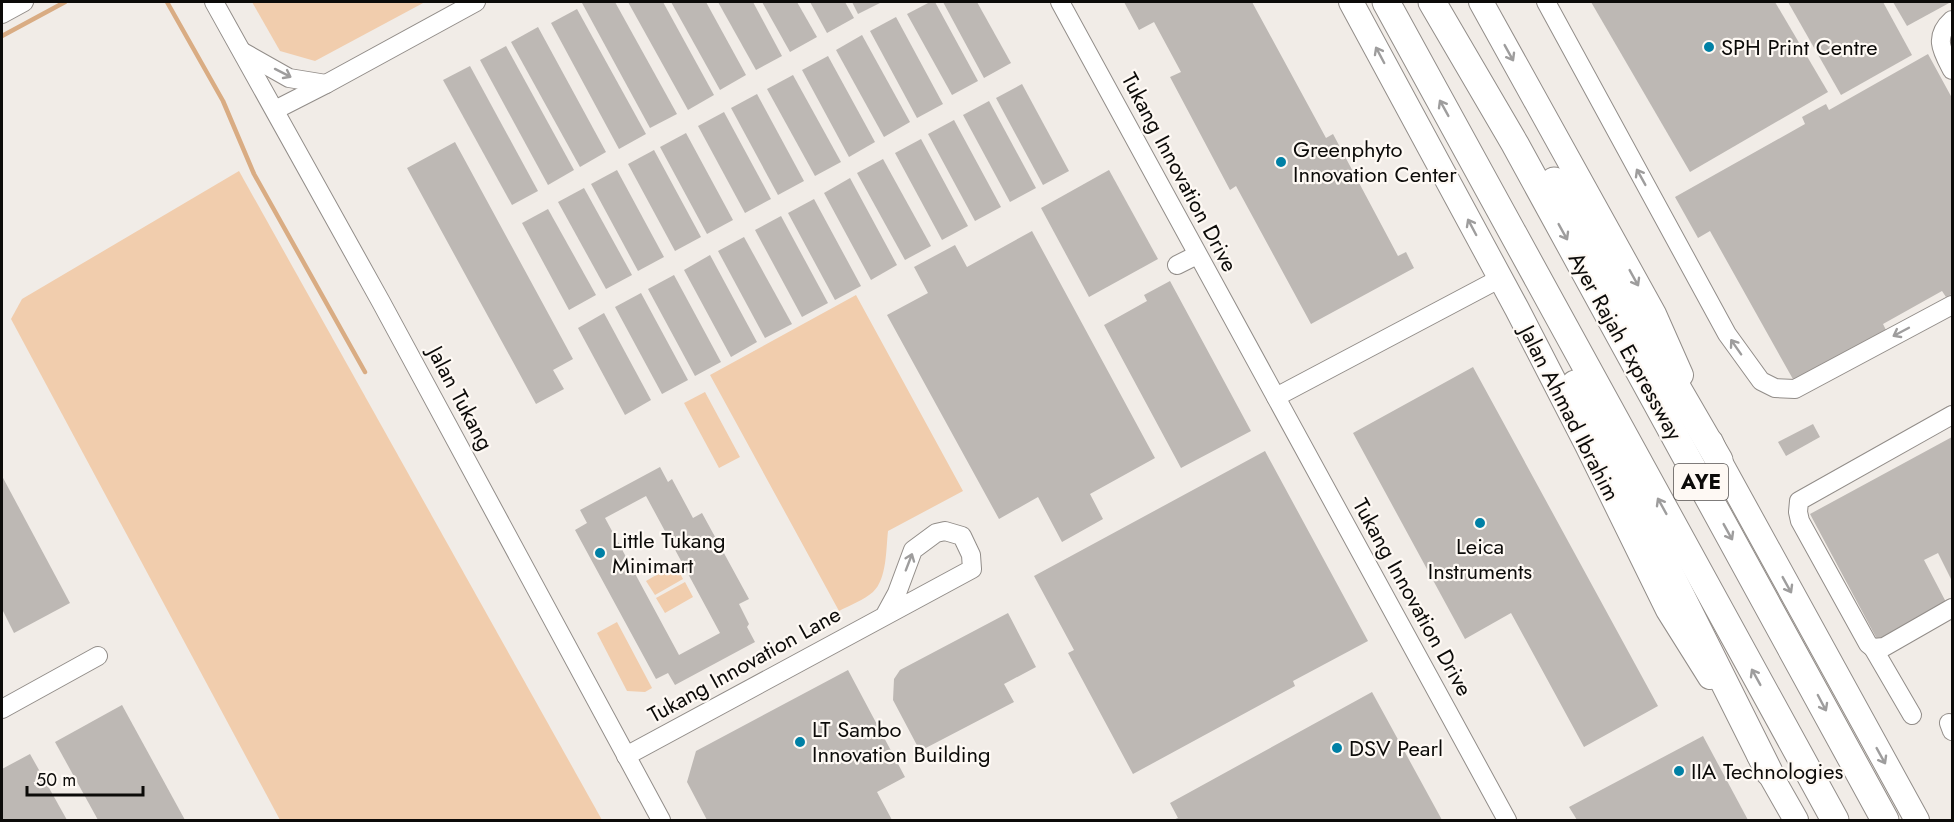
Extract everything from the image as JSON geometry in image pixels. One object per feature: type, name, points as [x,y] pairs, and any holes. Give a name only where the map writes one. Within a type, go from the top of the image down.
[{"type":"highway","name":"Ayer Rajah Expressway","points":[[1386,2],[1835,820]]},
{"type":"highway","name":"Ayer Rajah Expressway","points":[[1431,2],[1515,144],[1885,820]]},
{"type":"highway","points":[[1515,144],[1526,148],[1538,157],[1558,187],[1719,460]]},
{"type":"highway","points":[[1492,197],[1570,373],[1769,772]]},
{"type":"main road","name":"Jalan Ahmad Ibrahim","points":[[1351,2],[1517,309],[1668,610],[1769,772],[1796,820]]},
{"type":"main road","points":[[1481,2],[1654,314],[1719,460],[1917,820]]},
{"type":"street","points":[[2,14],[24,2]]},
{"type":"street","name":"Jalan Tukang","points":[[214,2],[397,331],[661,820]]},
{"type":"street","points":[[275,110],[476,2]]},
{"type":"street","name":"Tukang Innovation Drive","points":[[1060,2],[1507,820]]},
{"type":"street","points":[[1546,2],[1727,334],[1761,381],[1776,388],[1795,389],[1953,305]]},
{"type":"street","points":[[1953,20],[1943,28],[1940,42],[1953,70]]},
{"type":"street","points":[[243,52],[289,78],[326,84]]},
{"type":"street","points":[[1177,265],[1197,255]]},
{"type":"street","points":[[1276,398],[1499,279]]},
{"type":"street","points":[[1912,715],[1873,648],[1868,644],[1800,521],[1799,501],[1953,415]]},
{"type":"street","name":"Tukang Innovation Lane","points":[[626,756],[972,569],[971,555],[962,536],[945,531],[936,533],[913,550],[897,593],[885,615]]},
{"type":"street","points":[[1873,648],[1884,647],[1953,608]]},
{"type":"street","points":[[2,709],[98,656]]},
{"type":"shaded area","points":[[252,2],[425,2],[315,61],[280,51]]},
{"type":"shaded area","points":[[239,171],[602,820],[280,820],[11,319],[22,299]]},
{"type":"shaded area","points":[[856,295],[963,491],[888,531],[885,563],[878,586],[865,598],[839,611],[710,375]]},
{"type":"shaded area","points":[[705,392],[740,457],[719,468],[684,403]]},
{"type":"shaded area","points":[[675,564],[683,579],[655,595],[646,581]]},
{"type":"shaded area","points":[[685,582],[693,597],[665,613],[656,598]]},
{"type":"shaded area","points":[[617,622],[652,688],[645,692],[627,691],[597,633]]},
{"type":"building","points":[[615,2],[677,114],[650,128],[582,3]]},
{"type":"building","points":[[628,2],[663,2],[714,95],[688,110]]},
{"type":"building","points":[[671,2],[706,2],[746,75],[720,90]]},
{"type":"building","points":[[718,2],[753,2],[782,56],[756,70]]},
{"type":"building","points":[[762,2],[797,2],[817,37],[790,52]]},
{"type":"building","points":[[810,2],[845,2],[854,18],[827,33]]},
{"type":"building","points":[[852,2],[882,2],[858,14]]},
{"type":"building","points":[[930,2],[935,2],[978,81],[952,95],[907,14]]},
{"type":"building","points":[[943,2],[977,2],[1011,63],[984,78]]},
{"type":"building","name":"Greenphyto Innovation Center","points":[[1124,2],[1252,2],[1326,138],[1333,134],[1398,256],[1406,252],[1414,268],[1311,324],[1236,186],[1230,190],[1170,77],[1181,72],[1154,22],[1139,30]]},
{"type":"building","name":"SPH Print Centre","points":[[1591,2],[1775,2],[1828,92],[1690,172]]},
{"type":"building","points":[[1788,2],[1883,2],[1912,55],[1841,95]]},
{"type":"building","points":[[1893,2],[1951,2],[1907,26]]},
{"type":"building","points":[[577,9],[646,134],[619,149],[551,23]]},
{"type":"building","points":[[896,17],[943,104],[917,118],[870,31]]},
{"type":"building","points":[[538,27],[606,152],[580,167],[511,42]]},
{"type":"building","points":[[862,35],[910,122],[884,137],[836,50]]},
{"type":"building","points":[[506,46],[574,170],[548,185],[480,60]]},
{"type":"building","points":[[1928,54],[1952,98],[1952,294],[1946,297],[1942,291],[1883,324],[1886,330],[1794,381],[1710,231],[1698,238],[1675,197],[1805,124],[1802,117],[1826,104],[1829,110]]},
{"type":"building","points":[[828,56],[875,142],[849,157],[802,70]]},
{"type":"building","points":[[470,66],[538,191],[512,205],[443,80]]},
{"type":"building","points":[[793,75],[841,162],[815,176],[767,89]]},
{"type":"building","points":[[1022,84],[1069,171],[1043,185],[996,98]]},
{"type":"building","points":[[757,94],[804,181],[778,195],[731,108]]},
{"type":"building","points":[[989,101],[1036,188],[1010,202],[963,115]]},
{"type":"building","points":[[724,112],[771,199],[745,213],[698,126]]},
{"type":"building","points":[[954,120],[1001,207],[975,221],[928,134]]},
{"type":"building","points":[[686,133],[733,220],[707,234],[660,147]]},
{"type":"building","points":[[921,139],[968,226],[942,240],[895,153]]},
{"type":"building","points":[[455,142],[573,359],[553,370],[564,389],[536,404],[407,168]]},
{"type":"building","points":[[654,150],[701,237],[675,251],[628,164]]},
{"type":"building","points":[[883,159],[931,246],[905,260],[857,173]]},
{"type":"building","points":[[617,170],[664,257],[638,271],[591,184]]},
{"type":"building","points":[[1109,170],[1158,259],[1089,297],[1041,208]]},
{"type":"building","points":[[850,178],[897,265],[871,280],[824,193]]},
{"type":"building","points":[[584,188],[632,275],[606,289],[558,202]]},
{"type":"building","points":[[814,199],[861,286],[835,300],[788,213]]},
{"type":"building","points":[[548,209],[596,295],[569,310],[522,223]]},
{"type":"building","points":[[781,216],[828,303],[802,317],[755,230]]},
{"type":"building","points":[[1032,231],[1155,458],[1090,494],[1103,519],[1062,542],[1038,497],[999,519],[887,315],[928,293],[914,267],[955,245],[967,267]]},
{"type":"building","points":[[744,237],[792,324],[765,338],[718,251]]},
{"type":"building","points":[[710,255],[757,342],[731,357],[684,270]]},
{"type":"building","points":[[674,275],[721,362],[695,376],[648,289]]},
{"type":"building","points":[[1170,281],[1251,431],[1181,468],[1104,325],[1147,301],[1144,295]]},
{"type":"building","points":[[641,293],[688,380],[662,394],[615,307]]},
{"type":"building","points":[[604,313],[651,400],[625,415],[578,328]]},
{"type":"building","name":"Leica Instruments","points":[[1473,367],[1658,706],[1584,747],[1511,613],[1465,639],[1353,433]]},
{"type":"building","points":[[1813,424],[1820,437],[1786,456],[1778,442]]},
{"type":"building","points":[[1952,437],[1952,581],[1938,553],[1924,560],[1947,604],[1878,641],[1810,514]]},
{"type":"building","points":[[1265,451],[1368,641],[1293,681],[1295,686],[1133,774],[1068,653],[1074,650],[1034,576]]},
{"type":"building","points":[[660,467],[668,482],[672,479],[693,518],[702,513],[749,599],[739,604],[755,642],[675,685],[668,673],[656,679],[575,530],[587,523],[580,510]],"holes":[[[646,496],[720,633],[679,655],[605,518]]]},
{"type":"building","points":[[2,476],[70,603],[14,633],[2,609]]},
{"type":"building","points":[[1008,613],[1036,667],[1004,684],[1014,702],[920,751],[893,700],[894,679],[900,670]]},
{"type":"building","name":"LT Sambo Innovation Building","points":[[848,670],[905,777],[877,792],[892,820],[707,820],[687,782],[696,751]]},
{"type":"building","name":"DSV Pearl","points":[[1372,692],[1442,820],[1173,820],[1178,818],[1170,803]]},
{"type":"building","points":[[122,705],[185,820],[98,820],[55,742]]},
{"type":"building","name":"IIA Technologies","points":[[1703,736],[1748,820],[1577,820],[1569,807]]},
{"type":"building","points":[[30,754],[67,820],[2,820],[2,769]]},
{"type":"waterway","points":[[2,36],[65,2]]},
{"type":"waterway","points":[[167,2],[223,101],[254,174],[365,372]]},
{"type":"place","name":"SPH Print Centre","points":[[1709,47]]},
{"type":"place","name":"Greenphyto Innovation Center","points":[[1281,162]]},
{"type":"place","name":"Leica Instruments","points":[[1480,523]]},
{"type":"place","name":"Little Tukang Minimart","points":[[600,553]]},
{"type":"place","name":"LT Sambo Innovation Building","points":[[800,742]]},
{"type":"place","name":"DSV Pearl","points":[[1337,748]]},
{"type":"place","name":"IIA Technologies","points":[[1679,771]]}]
